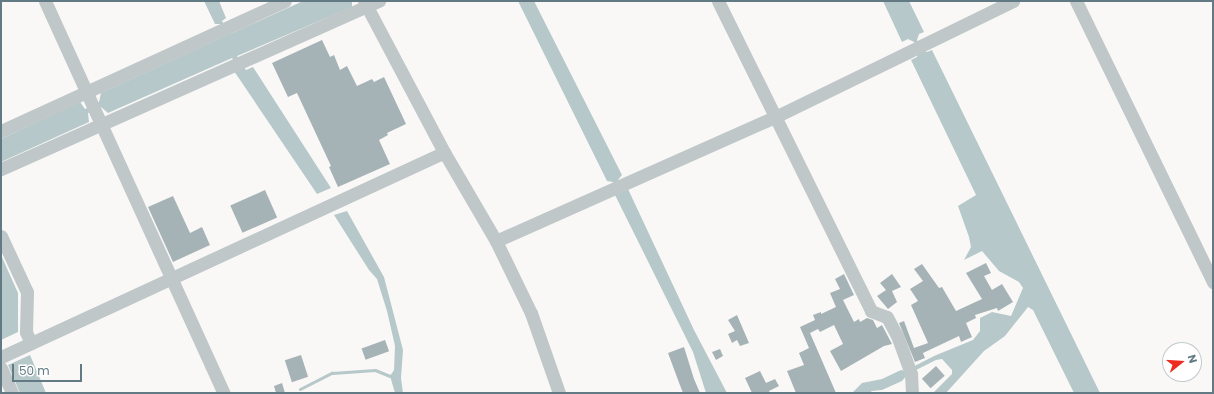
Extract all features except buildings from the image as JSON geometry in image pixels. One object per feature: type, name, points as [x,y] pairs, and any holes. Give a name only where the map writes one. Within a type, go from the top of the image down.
[{"type":"street","points":[[45,1],[224,393]]},
{"type":"street","points":[[1,131],[92,102],[225,29],[286,1]]},
{"type":"street","points":[[1,169],[239,64],[365,4],[379,1]]},
{"type":"street","points":[[718,1],[871,311],[888,317],[898,338],[910,371],[912,393]]},
{"type":"street","points":[[496,241],[775,117],[1013,1]]},
{"type":"street","points":[[1076,1],[1213,282]]},
{"type":"street","points":[[365,4],[444,152],[496,241],[531,313],[559,393]]},
{"type":"street","points":[[1,357],[444,152]]},
{"type":"street","points":[[1,236],[27,292],[26,332],[31,343]]},
{"type":"street","points":[[1,368],[12,393]]},
{"type":"shaded area","points":[[204,1],[219,1],[226,18],[222,21],[230,34],[303,1],[352,1],[352,7],[237,56],[246,70],[253,67],[331,188],[317,194],[234,71],[239,68],[232,58],[108,113],[101,107],[88,113],[89,122],[1,162],[1,139],[80,102],[85,109],[99,102],[101,93],[225,36],[220,24],[215,24]]},
{"type":"shaded area","points":[[518,1],[534,1],[622,175],[618,180],[628,189],[694,330],[727,393],[706,393],[693,352],[615,195],[617,191],[613,182],[607,181]]},
{"type":"shaded area","points":[[883,1],[909,1],[924,32],[919,34],[917,40],[922,50],[927,52],[932,50],[1100,393],[1074,393],[1033,310],[1028,307],[1005,336],[984,351],[946,393],[933,393],[952,374],[952,370],[942,359],[936,360],[914,371],[907,375],[902,381],[882,390],[872,391],[869,393],[852,393],[862,383],[882,379],[901,370],[905,371],[934,356],[973,340],[980,331],[980,318],[992,312],[1011,316],[1023,288],[1019,282],[999,271],[982,251],[964,260],[971,247],[958,206],[976,195],[911,60],[917,57],[918,52],[914,42],[908,39],[902,42]]},
{"type":"shaded area","points":[[347,211],[384,277],[403,350],[401,378],[403,393],[395,393],[390,376],[394,370],[395,346],[387,311],[377,279],[369,270],[334,215]]},
{"type":"shaded area","points":[[1,255],[18,293],[18,332],[1,340]]},
{"type":"shaded area","points":[[30,355],[46,393],[20,393],[8,365]]},
{"type":"waterway","points":[[300,389],[332,373],[375,370],[390,376]]}]
